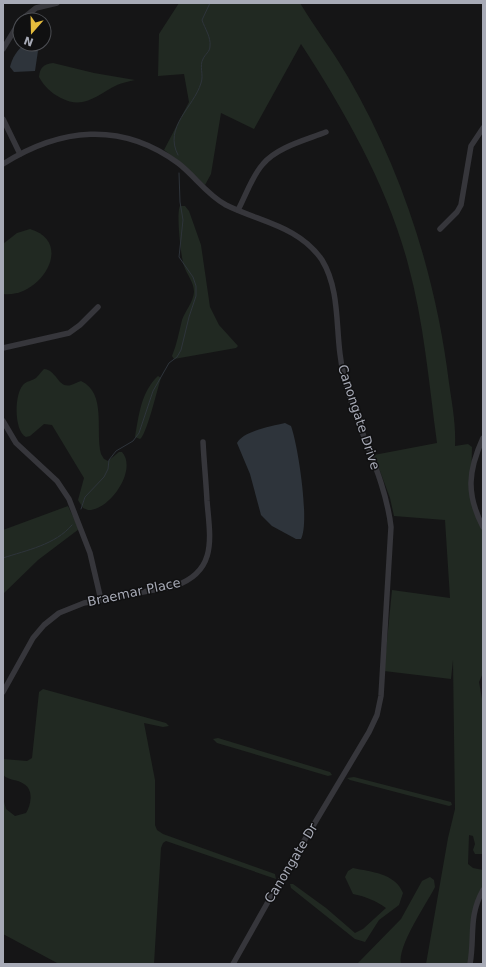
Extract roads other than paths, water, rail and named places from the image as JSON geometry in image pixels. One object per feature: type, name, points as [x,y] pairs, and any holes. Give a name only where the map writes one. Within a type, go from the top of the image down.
[{"type":"street","points":[[31,12],[36,8],[57,3]]},
{"type":"street","points":[[3,49],[12,34]]},
{"type":"street","points":[[3,119],[20,154]]},
{"type":"street","points":[[440,229],[457,212],[461,205],[465,191],[469,153],[474,140],[483,128]]},
{"type":"street","points":[[238,210],[260,168],[269,157],[326,132]]},
{"type":"street","name":"Canongate Drive","points":[[3,164],[42,143],[76,135],[100,134],[125,138],[148,146],[172,159],[187,171],[213,197],[238,210],[286,229],[297,235],[312,248],[325,266],[333,290],[343,374],[389,513],[391,535],[381,696],[372,726],[350,764]]},
{"type":"street","points":[[3,348],[69,333],[80,325],[98,307]]},
{"type":"street","points":[[3,421],[16,443],[57,481],[69,500],[90,553],[102,600]]},
{"type":"street","points":[[483,438],[471,473],[474,504],[483,526]]},
{"type":"street","name":"Braemar Place","points":[[3,692],[33,638],[44,625],[60,613],[72,606],[175,586],[193,577],[202,566],[209,553],[211,539],[202,442]]},
{"type":"street","name":"Canongate Dr","points":[[233,964],[273,893],[350,764]]},
{"type":"street","points":[[470,964],[473,916],[476,903],[483,890]]},
{"type":"waterway","points":[[178,155],[174,145],[174,135],[181,118],[201,83],[202,62],[210,48],[210,39],[202,20],[210,3]]},
{"type":"waterway","points":[[81,509],[85,497],[104,477],[108,469],[109,460],[116,451],[133,441],[139,433],[153,391],[169,363],[177,357],[181,350],[196,296],[196,286],[193,277],[179,257],[183,220],[180,202],[179,173]]},
{"type":"waterway","points":[[3,558],[49,542],[65,532],[72,525]]}]
